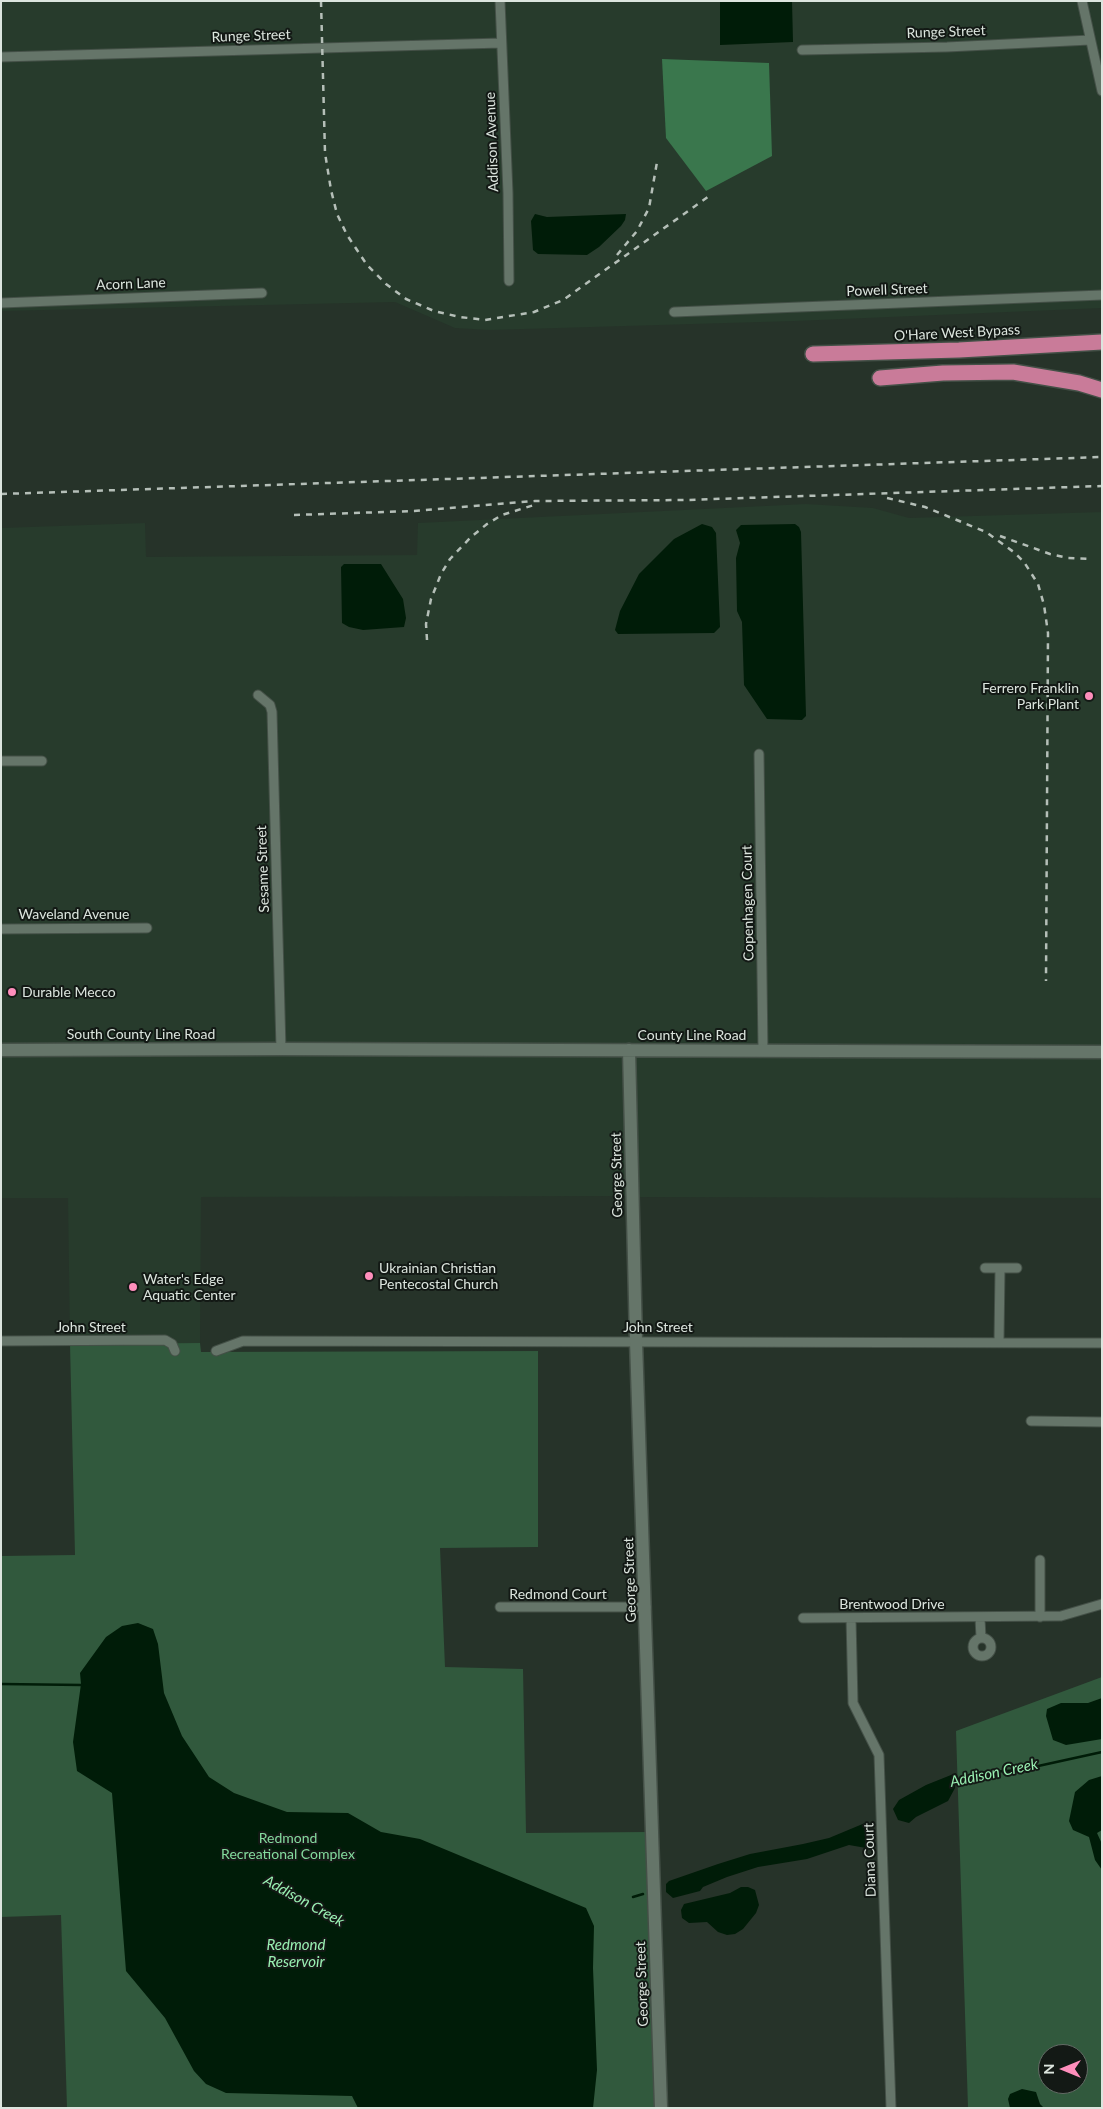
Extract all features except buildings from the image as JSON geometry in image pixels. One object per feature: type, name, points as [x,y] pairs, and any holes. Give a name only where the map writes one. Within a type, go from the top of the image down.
[{"type":"highway","name":"O'Hare West Bypass","points":[[813,354],[959,350],[1102,342]]},
{"type":"highway","points":[[880,378],[942,373],[1013,372],[1078,383],[1102,390]]},
{"type":"street","name":"Addison Avenue","points":[[500,1],[508,193],[509,281]]},
{"type":"street","points":[[1082,1],[1102,90]]},
{"type":"street","name":"Runge Street","points":[[802,50],[947,47],[1090,40]]},
{"type":"street","name":"Runge Street","points":[[1,57],[501,43]]},
{"type":"street","name":"Acorn Lane","points":[[1,303],[262,293]]},
{"type":"street","name":"Powell Street","points":[[674,312],[1102,295]]},
{"type":"street","name":"Sesame Street","points":[[258,695],[270,705],[272,712],[281,1049]]},
{"type":"street","name":"Copenhagen Court","points":[[759,754],[764,1051]]},
{"type":"street","points":[[1,761],[42,761]]},
{"type":"street","name":"Waveland Avenue","points":[[1,929],[146,928]]},
{"type":"street","name":"South County Line Road","points":[[1,1050],[281,1049]]},
{"type":"street","name":"County Line Road","points":[[281,1049],[1102,1052]]},
{"type":"street","name":"George Street","points":[[629,1050],[636,1341],[661,2108]]},
{"type":"street","points":[[985,1268],[1017,1268]]},
{"type":"street","points":[[999,1341],[1000,1268]]},
{"type":"street","name":"John Street","points":[[1,1341],[165,1340],[172,1344],[175,1351]]},
{"type":"street","name":"John Street","points":[[216,1351],[243,1341],[1102,1342]]},
{"type":"street","points":[[1031,1421],[1102,1422]]},
{"type":"street","points":[[1040,1560],[1040,1617]]},
{"type":"street","name":"Brentwood Drive","points":[[803,1618],[1040,1617],[1061,1616],[1102,1604]]},
{"type":"street","name":"Redmond Court","points":[[500,1607],[646,1607]]},
{"type":"street","name":"Diana Court","points":[[851,1618],[852,1703],[879,1755],[891,2108]]},
{"type":"street","points":[[980,1618],[981,1638]]},
{"type":"shaded area","points":[[1,1],[1101,1],[1102,308],[795,321],[490,330],[455,328],[395,302],[1,311]]},
{"type":"shaded area","points":[[806,504],[873,508],[909,518],[1102,512],[1102,1049],[1,1045],[1,528],[145,523],[146,557],[417,555],[418,523]]},
{"type":"shaded area","points":[[1,1054],[626,1056],[628,1196],[201,1197],[200,1343],[70,1344],[68,1198],[1,1198]]},
{"type":"shaded area","points":[[632,1056],[1102,1056],[1102,1198],[636,1197]]},
{"type":"green space","points":[[662,59],[769,63],[772,156],[706,191],[666,138]]},
{"type":"green space","name":"Redmond Recreational Complex","points":[[200,1343],[201,1352],[538,1351],[538,1547],[440,1548],[445,1667],[523,1669],[526,1833],[648,1832],[656,2108],[67,2108],[61,1915],[1,1917],[1,1556],[75,1555],[70,1344]]},
{"type":"green space","points":[[1102,1677],[1102,2108],[968,2108],[956,1731]]},
{"type":"water","points":[[720,1],[792,1],[793,42],[720,45]]},
{"type":"water","points":[[535,214],[547,217],[626,214],[621,226],[599,247],[587,255],[538,254],[533,250],[531,221]]},
{"type":"water","points":[[702,524],[712,527],[716,533],[720,627],[714,633],[618,634],[615,630],[620,611],[639,574],[674,539]]},
{"type":"water","points":[[795,524],[801,532],[806,716],[802,720],[767,719],[744,685],[742,622],[737,611],[736,558],[740,543],[736,530],[741,525]]},
{"type":"water","points":[[344,564],[381,564],[403,599],[406,618],[404,627],[363,630],[349,627],[342,623],[341,567]]},
{"type":"water","name":"Redmond Reservoir","points":[[138,1623],[153,1629],[158,1644],[164,1693],[182,1736],[209,1777],[234,1793],[287,1812],[348,1813],[381,1832],[420,1839],[586,1908],[594,1926],[593,1968],[597,2070],[593,2108],[358,2108],[352,2096],[226,2093],[206,2084],[194,2071],[165,2018],[126,1971],[112,1793],[77,1771],[73,1742],[81,1684],[80,1673],[106,1637],[122,1626]]},
{"type":"water","points":[[1102,1698],[1102,1739],[1066,1745],[1053,1740],[1046,1716],[1047,1709],[1061,1703],[1088,1703]]},
{"type":"water","points":[[956,1773],[955,1788],[948,1801],[916,1817],[909,1823],[898,1820],[893,1809],[899,1800],[926,1785]]},
{"type":"water","points":[[1102,1776],[1102,1830],[1097,1833],[1102,1844],[1102,1870],[1095,1860],[1089,1837],[1073,1830],[1069,1821],[1075,1792],[1089,1780]]},
{"type":"water","points":[[865,1823],[873,1843],[872,1849],[849,1845],[807,1859],[758,1867],[727,1877],[703,1887],[700,1891],[673,1898],[666,1892],[666,1884],[669,1881],[718,1864],[750,1854],[829,1838]]},
{"type":"water","points":[[741,1887],[755,1890],[759,1905],[756,1913],[743,1929],[735,1934],[727,1935],[718,1932],[707,1922],[689,1923],[682,1918],[681,1910],[684,1904],[730,1893]]},
{"type":"water","points":[[1022,2089],[1036,2092],[1040,2104],[1044,2108],[1010,2108],[1008,2099],[1010,2094]]},
{"type":"waterway","name":"Addison Creek","points":[[1,1684],[82,1685]]},
{"type":"waterway","name":"Addison Creek","points":[[954,1781],[991,1772],[1020,1770],[1102,1752]]},
{"type":"waterway","name":"Addison Creek","points":[[633,1897],[643,1894]]},
{"type":"railway","points":[[321,1],[325,153],[337,214],[347,235],[367,265],[386,284],[406,299],[434,311],[485,320],[534,312],[563,300],[712,194]]},
{"type":"railway","points":[[617,255],[637,231],[649,208],[657,162]]},
{"type":"railway","points":[[1,494],[1102,457]]},
{"type":"railway","points":[[294,515],[414,511],[535,501],[686,500],[1102,486]]},
{"type":"railway","points":[[887,498],[925,507],[986,532],[1015,553],[1024,562],[1038,584],[1044,605],[1048,633],[1046,981]]},
{"type":"railway","points":[[427,640],[426,624],[431,599],[441,574],[450,559],[471,537],[487,524],[502,515],[534,505]]},
{"type":"railway","points":[[1000,536],[1050,554],[1068,558],[1092,559]]},
{"type":"place","name":"Ferrero Franklin Park Plant","points":[[1089,696]]},
{"type":"place","name":"Durable Mecco","points":[[12,992]]},
{"type":"place","name":"Ukrainian Christian Pentecostal Church","points":[[369,1276]]},
{"type":"place","name":"Water's Edge Aquatic Center","points":[[133,1287]]}]
